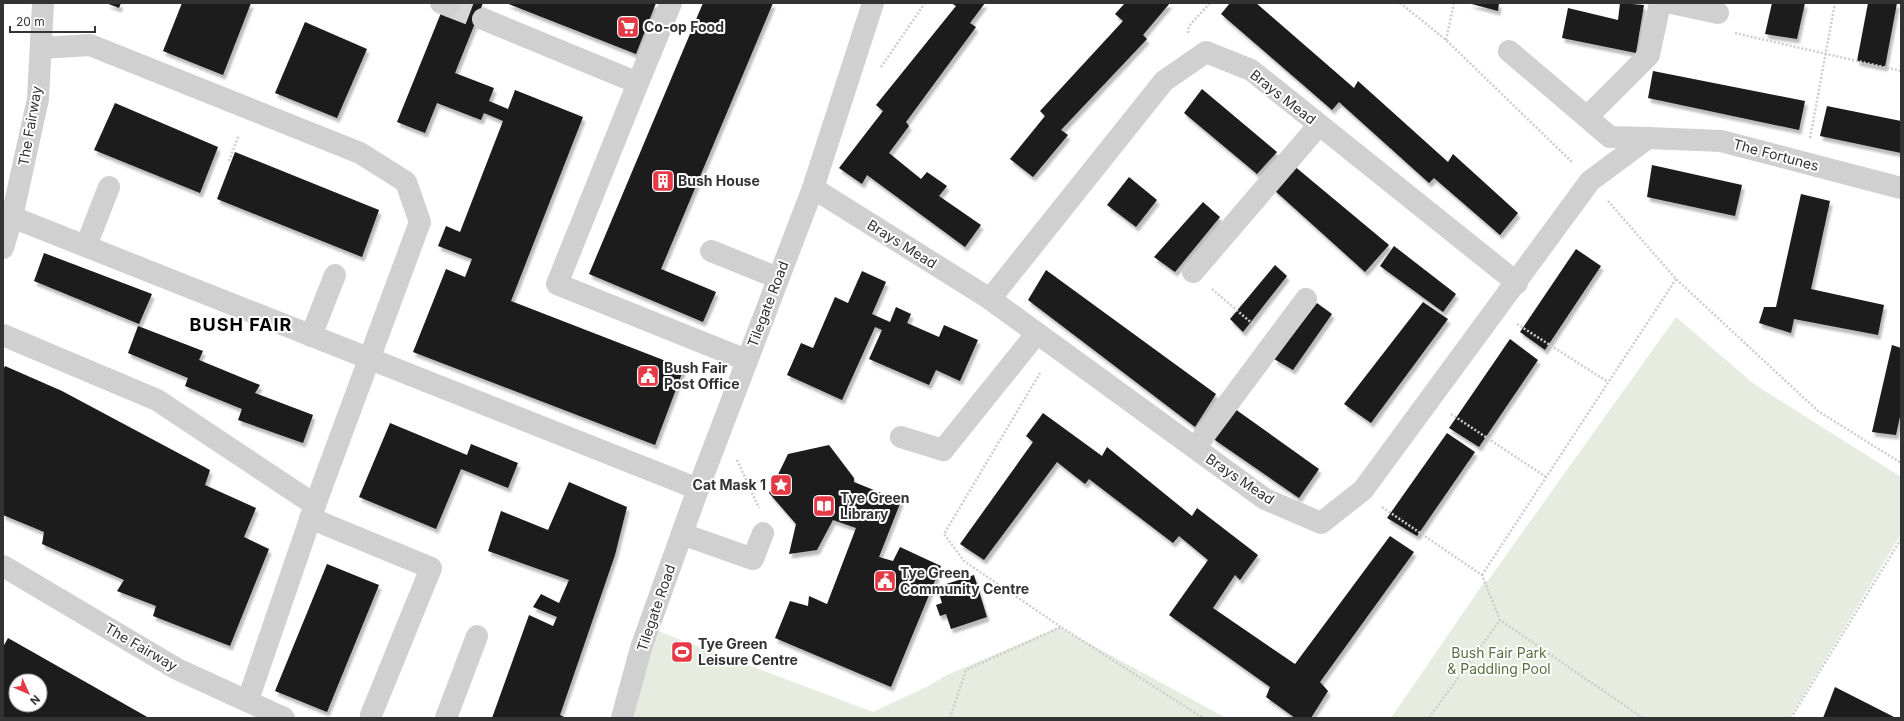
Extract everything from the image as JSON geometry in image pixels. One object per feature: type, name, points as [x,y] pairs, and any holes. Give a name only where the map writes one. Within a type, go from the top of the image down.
[{"type":"street","name":"The Fairway","points":[[3,248],[12,217],[38,99],[43,3]]},
{"type":"street","points":[[671,3],[557,284],[746,360]]},
{"type":"street","name":"Tilegate Road","points":[[622,718],[641,648],[682,534],[746,360],[813,188],[872,3]]},
{"type":"street","points":[[1587,117],[1649,55],[1660,3]]},
{"type":"street","points":[[1671,3],[1718,12]]},
{"type":"street","points":[[483,19],[638,83]]},
{"type":"street","points":[[41,48],[90,45],[360,154],[406,182],[420,222],[312,512],[248,700]]},
{"type":"street","name":"The Fortunes","points":[[1509,51],[1610,137],[1721,141],[1901,188]]},
{"type":"street","name":"Brays Mead","points":[[990,299],[1164,81],[1206,52],[1250,70],[1517,283]]},
{"type":"street","points":[[1193,272],[1320,126]]},
{"type":"street","points":[[1590,181],[1648,138]]},
{"type":"street","name":"Brays Mead","points":[[813,188],[990,299],[1265,499],[1321,523],[1360,492],[1517,283],[1590,181]]},
{"type":"street","points":[[86,246],[109,187]]},
{"type":"street","points":[[12,217],[698,490]]},
{"type":"street","points":[[711,251],[778,278]]},
{"type":"street","points":[[311,336],[335,275]]},
{"type":"street","points":[[1195,448],[1306,299]]},
{"type":"street","points":[[901,437],[943,450],[1037,333]]},
{"type":"street","points":[[3,335],[157,400],[312,512],[431,568],[371,715]]},
{"type":"street","points":[[682,534],[753,559],[764,532]]},
{"type":"street","name":"The Fairway","points":[[3,566],[177,669],[248,700],[284,718]]},
{"type":"street","points":[[446,718],[477,636]]},
{"type":"path","points":[[1400,3],[1446,40],[1590,181],[1676,279],[1818,411],[1901,463]]},
{"type":"path","points":[[1446,40],[1454,3]]},
{"type":"path","points":[[1805,163],[1835,3]]},
{"type":"path","points":[[1718,12],[1728,31],[1826,55],[1901,71]]},
{"type":"path","points":[[229,161],[239,135]]},
{"type":"path","points":[[1193,272],[1274,342]]},
{"type":"path","points":[[1482,575],[1676,279]]},
{"type":"path","points":[[1496,310],[1608,382]]},
{"type":"path","points":[[1056,347],[944,534],[964,561],[1061,627],[1202,718]]},
{"type":"path","points":[[1430,400],[1546,477]]},
{"type":"path","points":[[716,440],[733,450],[766,524],[764,532]]},
{"type":"path","points":[[1360,492],[1482,575],[1500,620],[1643,718]]},
{"type":"path","points":[[1791,718],[1901,539]]},
{"type":"path","points":[[1429,718],[1500,620]]},
{"type":"path","points":[[950,718],[966,670],[1061,627]]},
{"type":"green space","name":"Bush Fair Park & Paddling Pool","points":[[1676,317],[1754,384],[1901,477],[1901,534],[1790,718],[1391,718],[1485,581],[1487,582]]},
{"type":"green space","points":[[1059,627],[1226,718],[634,718],[637,697],[655,630],[873,712],[928,686],[947,675]]},
{"type":"building","points":[[106,3],[121,3],[119,8]]},
{"type":"building","points":[[182,3],[251,3],[223,75],[163,51]]},
{"type":"building","points":[[445,3],[483,3],[455,73],[494,88],[489,101],[508,109],[515,90],[583,117],[511,301],[684,368],[655,445],[413,352],[446,269],[465,277],[472,259],[438,246],[446,226],[460,232],[503,121],[484,113],[481,120],[437,103],[425,133],[397,122]]},
{"type":"building","points":[[506,3],[656,3],[636,54]]},
{"type":"building","name":"Bush House","points":[[703,3],[773,3],[661,269],[716,292],[703,322],[589,274]]},
{"type":"building","points":[[951,3],[985,3],[970,23],[976,27],[906,122],[909,126],[889,153],[921,179],[927,172],[947,186],[939,196],[981,225],[965,247],[867,175],[862,184],[839,168],[883,111],[876,105],[956,6]]},
{"type":"building","points":[[1125,3],[1170,3],[1143,35],[1147,39],[1061,130],[1068,135],[1033,177],[1010,159],[1045,116],[1040,111],[1123,21],[1115,14]]},
{"type":"building","points":[[1230,3],[1256,3],[1354,88],[1358,81],[1448,162],[1453,154],[1518,213],[1500,235],[1434,178],[1429,183],[1339,102],[1332,110],[1221,14]]},
{"type":"building","points":[[1468,3],[1499,3],[1498,11]]},
{"type":"building","points":[[1620,3],[1644,5],[1636,53],[1562,38],[1568,8],[1618,20]]},
{"type":"building","points":[[1772,3],[1805,3],[1797,39],[1765,34]]},
{"type":"building","points":[[1868,3],[1897,3],[1885,67],[1857,61]]},
{"type":"building","points":[[305,22],[367,49],[337,118],[275,93]]},
{"type":"building","points":[[1653,71],[1805,101],[1799,130],[1648,98]]},
{"type":"building","points":[[1202,89],[1277,152],[1257,174],[1184,113]]},
{"type":"building","points":[[115,103],[218,147],[200,193],[94,150]]},
{"type":"building","points":[[1827,106],[1901,121],[1901,153],[1820,136]]},
{"type":"building","points":[[235,152],[379,210],[362,257],[217,199]]},
{"type":"building","points":[[1293,165],[1389,245],[1365,272],[1273,189]]},
{"type":"building","points":[[1652,165],[1742,185],[1735,216],[1647,197]]},
{"type":"building","points":[[1129,177],[1157,200],[1136,227],[1107,205]]},
{"type":"building","points":[[1801,194],[1830,201],[1811,289],[1884,305],[1878,335],[1794,319],[1791,333],[1759,323],[1764,307],[1776,307]]},
{"type":"building","points":[[1203,202],[1220,217],[1175,272],[1154,257]]},
{"type":"building","points":[[1394,246],[1456,294],[1443,312],[1380,266]]},
{"type":"building","points":[[1576,249],[1601,266],[1545,350],[1520,332]]},
{"type":"building","points":[[44,253],[152,294],[139,324],[34,281]]},
{"type":"building","points":[[1275,265],[1287,276],[1243,332],[1230,319]]},
{"type":"building","points":[[1046,270],[1216,394],[1195,427],[1028,300]]},
{"type":"building","points":[[862,271],[886,282],[872,314],[890,322],[896,307],[911,314],[907,323],[939,337],[944,325],[978,340],[960,381],[936,370],[929,385],[869,359],[882,330],[875,327],[842,400],[787,375],[801,343],[813,348],[835,297],[848,303]]},
{"type":"building","points":[[1423,302],[1448,319],[1371,423],[1344,404]]},
{"type":"building","points":[[1317,303],[1332,314],[1293,370],[1274,359]]},
{"type":"building","points":[[138,326],[203,351],[199,360],[260,385],[255,393],[313,415],[303,443],[238,420],[242,409],[185,386],[188,378],[128,353]]},
{"type":"building","points":[[1510,339],[1538,360],[1479,447],[1449,428]]},
{"type":"building","points":[[1892,345],[1901,348],[1901,412],[1896,435],[1872,432]]},
{"type":"building","points":[[5,366],[62,391],[210,470],[205,485],[256,508],[244,537],[269,549],[230,646],[153,616],[156,606],[117,591],[124,580],[42,544],[44,532],[3,515],[3,370]]},
{"type":"building","points":[[1235,409],[1319,469],[1299,498],[1212,438]]},
{"type":"building","points":[[1043,413],[1102,456],[1107,447],[1192,516],[1197,508],[1258,555],[1240,580],[1235,575],[1213,608],[1295,664],[1390,536],[1414,552],[1320,682],[1328,691],[1311,718],[1295,718],[1266,697],[1270,687],[1169,615],[1208,560],[1179,536],[1173,543],[1089,479],[1085,484],[1057,462],[984,560],[960,544],[1033,442],[1026,436]]},
{"type":"building","points":[[390,423],[467,455],[471,444],[518,463],[508,488],[461,469],[436,529],[359,497]]},
{"type":"building","points":[[1447,433],[1475,452],[1417,536],[1387,518]]},
{"type":"building","name":"Tye Green Community Centre","points":[[829,445],[854,478],[854,482],[901,501],[879,557],[893,561],[900,547],[941,566],[891,687],[775,638],[790,601],[808,606],[809,596],[827,604],[856,528],[833,520],[817,550],[789,554],[796,524],[769,493],[788,454]]},
{"type":"building","points":[[569,482],[627,507],[615,555],[560,715],[566,718],[492,718],[529,615],[553,626],[557,617],[533,607],[541,594],[559,603],[569,580],[488,551],[501,511],[548,530]]},
{"type":"building","points":[[327,564],[379,585],[327,712],[275,691]]},
{"type":"building","points":[[974,575],[987,617],[951,629],[946,614],[940,616],[936,605],[942,603],[937,587]]},
{"type":"building","points":[[8,638],[149,718],[3,718],[3,647]]},
{"type":"building","points":[[1835,687],[1896,718],[1823,718]]},
{"type":"tunnel","points":[[449,6],[483,19]]},
{"type":"place","name":"Co-op Food","points":[[628,27]]},
{"type":"place","name":"Bush House","points":[[663,181]]},
{"type":"place","name":"Bush Fair Post Office","points":[[648,376]]},
{"type":"place","name":"Cat Mask 1","points":[[781,485]]},
{"type":"place","name":"Tye Green Library","points":[[824,506]]},
{"type":"place","name":"Tye Green Community Centre","points":[[885,581]]},
{"type":"place","name":"Tye Green Leisure Centre","points":[[682,652]]},
{"type":"district","name":"BUSH FAIR","points":[[241,325]]}]
